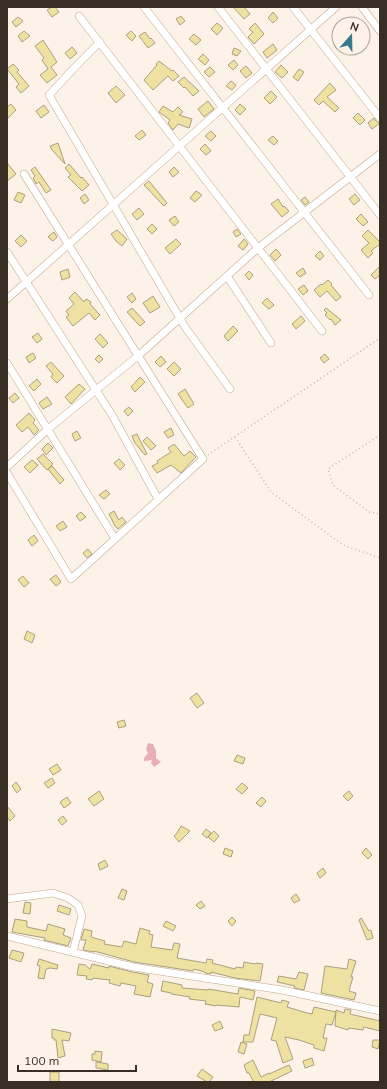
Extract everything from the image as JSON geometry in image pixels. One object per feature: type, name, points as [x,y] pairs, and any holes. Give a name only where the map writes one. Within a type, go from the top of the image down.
[{"type":"street","points":[[144,7],[369,296]]},
{"type":"street","points":[[218,7],[380,215]]},
{"type":"street","points":[[293,7],[380,118]]},
{"type":"street","points":[[7,299],[336,7]]},
{"type":"street","points":[[362,7],[380,31]]},
{"type":"street","points":[[79,16],[322,331]]},
{"type":"street","points":[[100,42],[50,95],[185,327],[230,389]]},
{"type":"street","points":[[7,467],[48,429],[138,356],[258,248],[380,154]]},
{"type":"street","points":[[7,473],[71,579],[203,459],[24,174]]},
{"type":"street","points":[[7,252],[112,415],[158,499]]},
{"type":"street","points":[[227,276],[271,343]]},
{"type":"street","points":[[7,363],[115,539]]},
{"type":"street","points":[[7,899],[54,893],[68,898],[78,905],[82,916],[73,952]]},
{"type":"street","points":[[7,936],[133,967],[282,990],[380,1011]]},
{"type":"path","points":[[203,459],[380,338]]},
{"type":"path","points":[[380,435],[328,469],[333,485],[369,512],[380,514]]},
{"type":"path","points":[[235,436],[271,492],[343,545],[380,558]]},
{"type":"shaded area","points":[[148,743],[153,744],[156,751],[156,758],[161,762],[154,767],[151,763],[152,760],[144,761],[144,758],[148,753],[146,749]]},
{"type":"building","points":[[55,7],[59,12],[52,17],[47,10]]},
{"type":"building","points":[[233,7],[244,7],[250,14],[244,19]]},
{"type":"building","points":[[273,12],[278,18],[273,23],[268,18]]},
{"type":"building","points":[[181,16],[185,21],[180,25],[176,19]]},
{"type":"building","points":[[18,17],[23,21],[16,27],[12,22]]},
{"type":"building","points":[[217,23],[223,28],[217,35],[211,29]]},
{"type":"building","points":[[255,23],[264,34],[254,44],[248,37],[253,32],[249,29]]},
{"type":"building","points":[[24,31],[30,36],[22,42],[18,36]]},
{"type":"building","points":[[131,31],[136,36],[132,41],[126,35]]},
{"type":"building","points":[[145,32],[155,43],[148,48],[139,36]]},
{"type":"building","points":[[194,34],[201,40],[196,45],[189,39]]},
{"type":"building","points":[[43,40],[57,62],[51,67],[57,75],[47,83],[40,75],[48,69],[42,60],[44,58],[35,46]]},
{"type":"building","points":[[273,44],[277,50],[267,58],[263,52]]},
{"type":"building","points":[[72,47],[77,53],[70,59],[65,53]]},
{"type":"building","points":[[234,48],[241,51],[237,56],[232,54]]},
{"type":"building","points":[[203,54],[209,60],[205,65],[198,59]]},
{"type":"building","points":[[234,60],[238,65],[233,70],[228,65]]},
{"type":"building","points":[[159,61],[179,76],[173,81],[168,76],[153,90],[144,80]]},
{"type":"building","points":[[13,64],[19,70],[17,72],[29,86],[21,93],[16,87],[19,84],[7,69]]},
{"type":"building","points":[[281,65],[288,72],[282,78],[275,72]]},
{"type":"building","points":[[246,66],[252,73],[246,78],[240,71]]},
{"type":"building","points":[[210,67],[215,72],[209,77],[204,72]]},
{"type":"building","points":[[299,69],[304,72],[298,81],[293,77]]},
{"type":"building","points":[[184,77],[199,91],[193,96],[178,82]]},
{"type":"building","points":[[231,81],[236,85],[232,90],[226,86]]},
{"type":"building","points":[[330,83],[336,90],[327,97],[339,108],[335,112],[323,101],[319,105],[314,100]]},
{"type":"building","points":[[116,86],[125,95],[116,103],[108,93]]},
{"type":"building","points":[[271,91],[277,97],[270,104],[264,98]]},
{"type":"building","points":[[208,101],[214,109],[204,117],[198,109]]},
{"type":"building","points":[[11,104],[16,110],[7,119],[7,107]]},
{"type":"building","points":[[240,104],[246,109],[240,115],[235,110]]},
{"type":"building","points":[[44,105],[49,112],[41,118],[36,111]]},
{"type":"building","points":[[163,106],[173,112],[178,107],[183,112],[179,115],[192,119],[189,128],[178,124],[173,130],[168,123],[170,120],[159,112]]},
{"type":"building","points":[[358,113],[365,120],[360,125],[353,118]]},
{"type":"building","points":[[374,118],[380,123],[372,129],[368,123]]},
{"type":"building","points":[[142,130],[146,135],[139,140],[135,136]]},
{"type":"building","points":[[211,131],[216,136],[211,141],[205,136]]},
{"type":"building","points":[[273,136],[278,141],[274,145],[268,140]]},
{"type":"building","points":[[58,143],[65,164],[50,146]]},
{"type":"building","points":[[205,144],[211,151],[206,155],[200,149]]},
{"type":"building","points":[[7,163],[16,174],[7,181]]},
{"type":"building","points":[[69,164],[89,185],[82,191],[68,177],[71,175],[65,168]]},
{"type":"building","points":[[35,167],[51,190],[46,193],[39,182],[36,184],[33,178],[35,176],[31,170]]},
{"type":"building","points":[[174,167],[179,172],[173,177],[169,172]]},
{"type":"building","points":[[149,181],[167,203],[164,206],[144,185]]},
{"type":"building","points":[[196,191],[202,195],[195,202],[190,198]]},
{"type":"building","points":[[18,192],[25,195],[21,203],[14,200]]},
{"type":"building","points":[[85,194],[89,200],[84,204],[80,198]]},
{"type":"building","points":[[355,194],[360,200],[354,205],[349,199]]},
{"type":"building","points":[[305,197],[309,202],[305,205],[301,200]]},
{"type":"building","points":[[278,199],[283,207],[284,206],[289,211],[282,217],[271,204]]},
{"type":"building","points":[[139,208],[144,214],[137,220],[132,214]]},
{"type":"building","points":[[361,214],[368,222],[363,226],[356,219]]},
{"type":"building","points":[[175,216],[179,222],[174,226],[169,220]]},
{"type":"building","points":[[152,224],[157,229],[152,234],[147,229]]},
{"type":"building","points":[[237,229],[241,234],[236,237],[233,232]]},
{"type":"building","points":[[117,230],[127,239],[122,246],[111,234]]},
{"type":"building","points":[[368,230],[380,242],[380,244],[371,251],[373,253],[368,258],[361,250],[369,243],[362,236]]},
{"type":"building","points":[[54,232],[57,237],[53,241],[48,237]]},
{"type":"building","points":[[21,235],[27,241],[21,247],[15,241]]},
{"type":"building","points":[[176,239],[181,244],[170,254],[165,248]]},
{"type":"building","points":[[244,239],[248,244],[243,250],[238,246]]},
{"type":"building","points":[[276,249],[281,255],[275,261],[270,255]]},
{"type":"building","points":[[320,251],[324,256],[320,260],[315,256]]},
{"type":"building","points":[[380,266],[380,275],[375,279],[371,275]]},
{"type":"building","points":[[303,268],[306,273],[300,277],[296,273]]},
{"type":"building","points":[[68,269],[70,277],[62,280],[60,272]]},
{"type":"building","points":[[249,271],[253,275],[249,280],[245,275]]},
{"type":"building","points":[[328,280],[341,297],[336,301],[327,291],[320,297],[314,290]]},
{"type":"building","points":[[304,285],[308,291],[303,295],[298,289]]},
{"type":"building","points":[[75,292],[84,302],[86,299],[91,302],[90,304],[100,315],[95,320],[89,313],[73,326],[66,317],[69,315],[66,311],[74,304],[69,298]]},
{"type":"building","points":[[132,293],[136,299],[132,303],[127,297]]},
{"type":"building","points":[[153,296],[160,307],[150,313],[143,303]]},
{"type":"building","points":[[267,298],[274,305],[269,309],[262,303]]},
{"type":"building","points":[[132,308],[145,322],[140,326],[127,312]]},
{"type":"building","points":[[326,308],[341,320],[335,325],[331,319],[330,320],[325,315],[327,313],[324,310]]},
{"type":"building","points":[[301,316],[305,321],[296,329],[292,324]]},
{"type":"building","points":[[233,326],[238,331],[228,341],[224,336]]},
{"type":"building","points":[[38,333],[42,339],[37,343],[32,337]]},
{"type":"building","points":[[100,334],[108,343],[103,348],[95,339]]},
{"type":"building","points":[[33,353],[36,358],[29,363],[26,357]]},
{"type":"building","points":[[325,354],[329,359],[324,363],[320,358]]},
{"type":"building","points":[[99,355],[103,359],[99,363],[95,359]]},
{"type":"building","points":[[161,356],[166,362],[160,367],[155,362]]},
{"type":"building","points":[[51,362],[64,376],[57,383],[51,377],[53,374],[46,366]]},
{"type":"building","points":[[174,362],[181,369],[174,376],[167,369]]},
{"type":"building","points":[[140,377],[145,382],[135,392],[131,387]]},
{"type":"building","points":[[37,379],[41,384],[34,391],[29,386]]},
{"type":"building","points":[[79,384],[85,389],[71,404],[65,397]]},
{"type":"building","points":[[185,389],[194,404],[188,408],[178,394]]},
{"type":"building","points":[[15,393],[19,398],[13,403],[9,398]]},
{"type":"building","points":[[47,397],[52,404],[43,409],[39,403]]},
{"type":"building","points":[[129,407],[133,411],[128,416],[124,411]]},
{"type":"building","points":[[29,413],[35,420],[33,423],[39,430],[34,435],[28,427],[22,432],[16,425]]},
{"type":"building","points":[[171,428],[174,435],[168,438],[164,432]]},
{"type":"building","points":[[77,431],[81,438],[75,441],[72,434]]},
{"type":"building","points":[[137,434],[147,454],[145,455],[135,443],[132,436]]},
{"type":"building","points":[[147,437],[156,446],[151,450],[143,441]]},
{"type":"building","points":[[48,443],[53,448],[46,455],[42,449]]},
{"type":"building","points":[[174,444],[184,456],[190,451],[196,457],[181,473],[171,465],[157,473],[152,466],[171,452],[168,448]]},
{"type":"building","points":[[43,454],[53,464],[47,470],[37,459]]},
{"type":"building","points":[[119,459],[125,465],[120,470],[114,463]]},
{"type":"building","points":[[32,460],[38,465],[30,473],[24,467]]},
{"type":"building","points":[[52,466],[64,480],[60,484],[48,469]]},
{"type":"building","points":[[106,490],[110,494],[104,499],[99,495]]},
{"type":"building","points":[[114,511],[119,520],[122,517],[126,522],[118,529],[114,525],[109,514]]},
{"type":"building","points":[[81,512],[86,517],[80,521],[76,516]]},
{"type":"building","points":[[63,521],[67,527],[60,531],[56,526]]},
{"type":"building","points":[[34,535],[38,541],[32,546],[28,540]]},
{"type":"building","points":[[88,549],[92,554],[87,558],[83,553]]},
{"type":"building","points":[[56,575],[61,582],[56,586],[50,579]]},
{"type":"building","points":[[23,576],[29,583],[24,587],[18,580]]},
{"type":"building","points":[[27,631],[35,635],[32,643],[24,639]]},
{"type":"building","points":[[197,693],[204,703],[197,708],[190,698]]},
{"type":"building","points":[[124,720],[126,726],[119,728],[117,722]]},
{"type":"building","points":[[237,755],[245,758],[243,764],[234,761]]},
{"type":"building","points":[[57,764],[61,770],[53,775],[49,769]]},
{"type":"building","points":[[52,778],[55,783],[48,788],[44,783]]},
{"type":"building","points":[[16,782],[21,789],[17,793],[12,786]]},
{"type":"building","points":[[242,783],[248,788],[242,794],[236,789]]},
{"type":"building","points":[[99,791],[104,799],[94,806],[88,799]]},
{"type":"building","points":[[349,791],[353,796],[348,801],[343,796]]},
{"type":"building","points":[[67,797],[71,803],[64,808],[60,802]]},
{"type":"building","points":[[262,797],[266,801],[261,807],[256,803]]},
{"type":"building","points":[[7,806],[15,816],[10,821],[7,817]]},
{"type":"building","points":[[63,816],[67,821],[62,825],[58,820]]},
{"type":"building","points":[[181,826],[190,831],[179,842],[174,836]]},
{"type":"building","points":[[206,829],[211,833],[207,838],[202,834]]},
{"type":"building","points":[[214,831],[219,836],[214,842],[208,837]]},
{"type":"building","points":[[225,848],[233,851],[231,857],[223,854]]},
{"type":"building","points":[[366,848],[372,855],[368,859],[362,853]]},
{"type":"building","points":[[105,860],[108,866],[100,870],[98,864]]},
{"type":"building","points":[[323,868],[326,873],[320,878],[317,873]]},
{"type":"building","points":[[122,889],[127,891],[124,900],[118,898]]},
{"type":"building","points":[[296,894],[300,900],[294,903],[291,898]]},
{"type":"building","points":[[201,901],[205,906],[200,909],[196,905]]},
{"type":"building","points":[[25,902],[31,903],[30,914],[23,913]]},
{"type":"building","points":[[59,905],[71,909],[69,915],[57,911]]},
{"type":"building","points":[[232,917],[236,921],[232,926],[228,921]]},
{"type":"building","points":[[361,918],[369,931],[371,930],[373,938],[367,940],[359,920]]},
{"type":"building","points":[[15,919],[27,921],[27,927],[46,931],[48,924],[65,929],[63,935],[71,938],[68,946],[44,940],[45,938],[12,932]]},
{"type":"building","points":[[166,921],[176,926],[173,931],[163,926]]},
{"type":"building","points":[[140,928],[150,931],[149,934],[153,935],[151,947],[172,950],[174,943],[180,944],[177,958],[206,963],[207,959],[213,960],[212,963],[235,969],[236,967],[243,968],[244,962],[263,964],[260,981],[235,978],[211,972],[211,974],[205,973],[194,969],[193,971],[134,962],[94,951],[83,950],[86,940],[81,940],[84,929],[92,931],[91,937],[105,941],[104,944],[122,947],[124,941],[136,944]]},
{"type":"building","points":[[12,950],[24,953],[21,962],[9,958]]},
{"type":"building","points":[[39,959],[58,965],[57,969],[46,969],[44,979],[38,978],[40,966],[37,965]]},
{"type":"building","points":[[349,959],[356,961],[351,977],[353,977],[349,991],[356,993],[354,1000],[321,993],[325,966],[347,969]]},
{"type":"building","points":[[79,964],[85,965],[90,969],[92,964],[109,968],[109,966],[149,975],[147,982],[153,984],[150,997],[134,994],[136,986],[121,983],[120,986],[109,983],[110,980],[93,978],[92,980],[86,979],[87,976],[77,975]]},
{"type":"building","points":[[299,972],[308,974],[304,990],[294,988],[295,986],[277,982],[279,976],[296,979]]},
{"type":"building","points":[[163,981],[182,985],[182,988],[208,989],[238,994],[239,988],[255,991],[253,1000],[240,997],[239,1007],[216,1006],[205,1004],[206,1001],[189,999],[190,997],[161,991]]},
{"type":"building","points":[[257,997],[281,1003],[282,1000],[289,1002],[287,1007],[312,1014],[314,1007],[336,1012],[332,1025],[326,1024],[323,1038],[327,1038],[324,1051],[314,1048],[314,1045],[285,1037],[293,1059],[283,1063],[276,1041],[271,1040],[277,1018],[260,1014],[253,1042],[243,1042],[244,1035],[249,1035]]},
{"type":"building","points":[[345,1009],[351,1010],[350,1014],[380,1021],[380,1031],[364,1027],[363,1030],[349,1028],[348,1030],[335,1026],[336,1010],[344,1013]]},
{"type":"building","points":[[220,1021],[223,1028],[215,1031],[212,1025]]},
{"type":"building","points":[[52,1029],[71,1033],[69,1041],[62,1040],[65,1056],[58,1058],[56,1040],[52,1038]]},
{"type":"building","points":[[373,1040],[380,1040],[378,1049],[372,1047]]},
{"type":"building","points":[[241,1042],[247,1044],[244,1054],[238,1052]]},
{"type":"building","points":[[95,1051],[102,1052],[101,1062],[92,1060],[92,1054],[95,1054]]},
{"type":"building","points":[[312,1058],[314,1065],[305,1068],[303,1061]]},
{"type":"building","points":[[253,1060],[261,1077],[289,1065],[292,1071],[269,1082],[250,1082],[253,1081],[249,1073],[247,1073],[244,1065]]},
{"type":"building","points":[[96,1062],[108,1064],[108,1070],[96,1068]]},
{"type":"building","points":[[202,1069],[213,1077],[209,1082],[197,1076]]},
{"type":"building","points":[[50,1072],[59,1072],[59,1082],[50,1082]]}]
